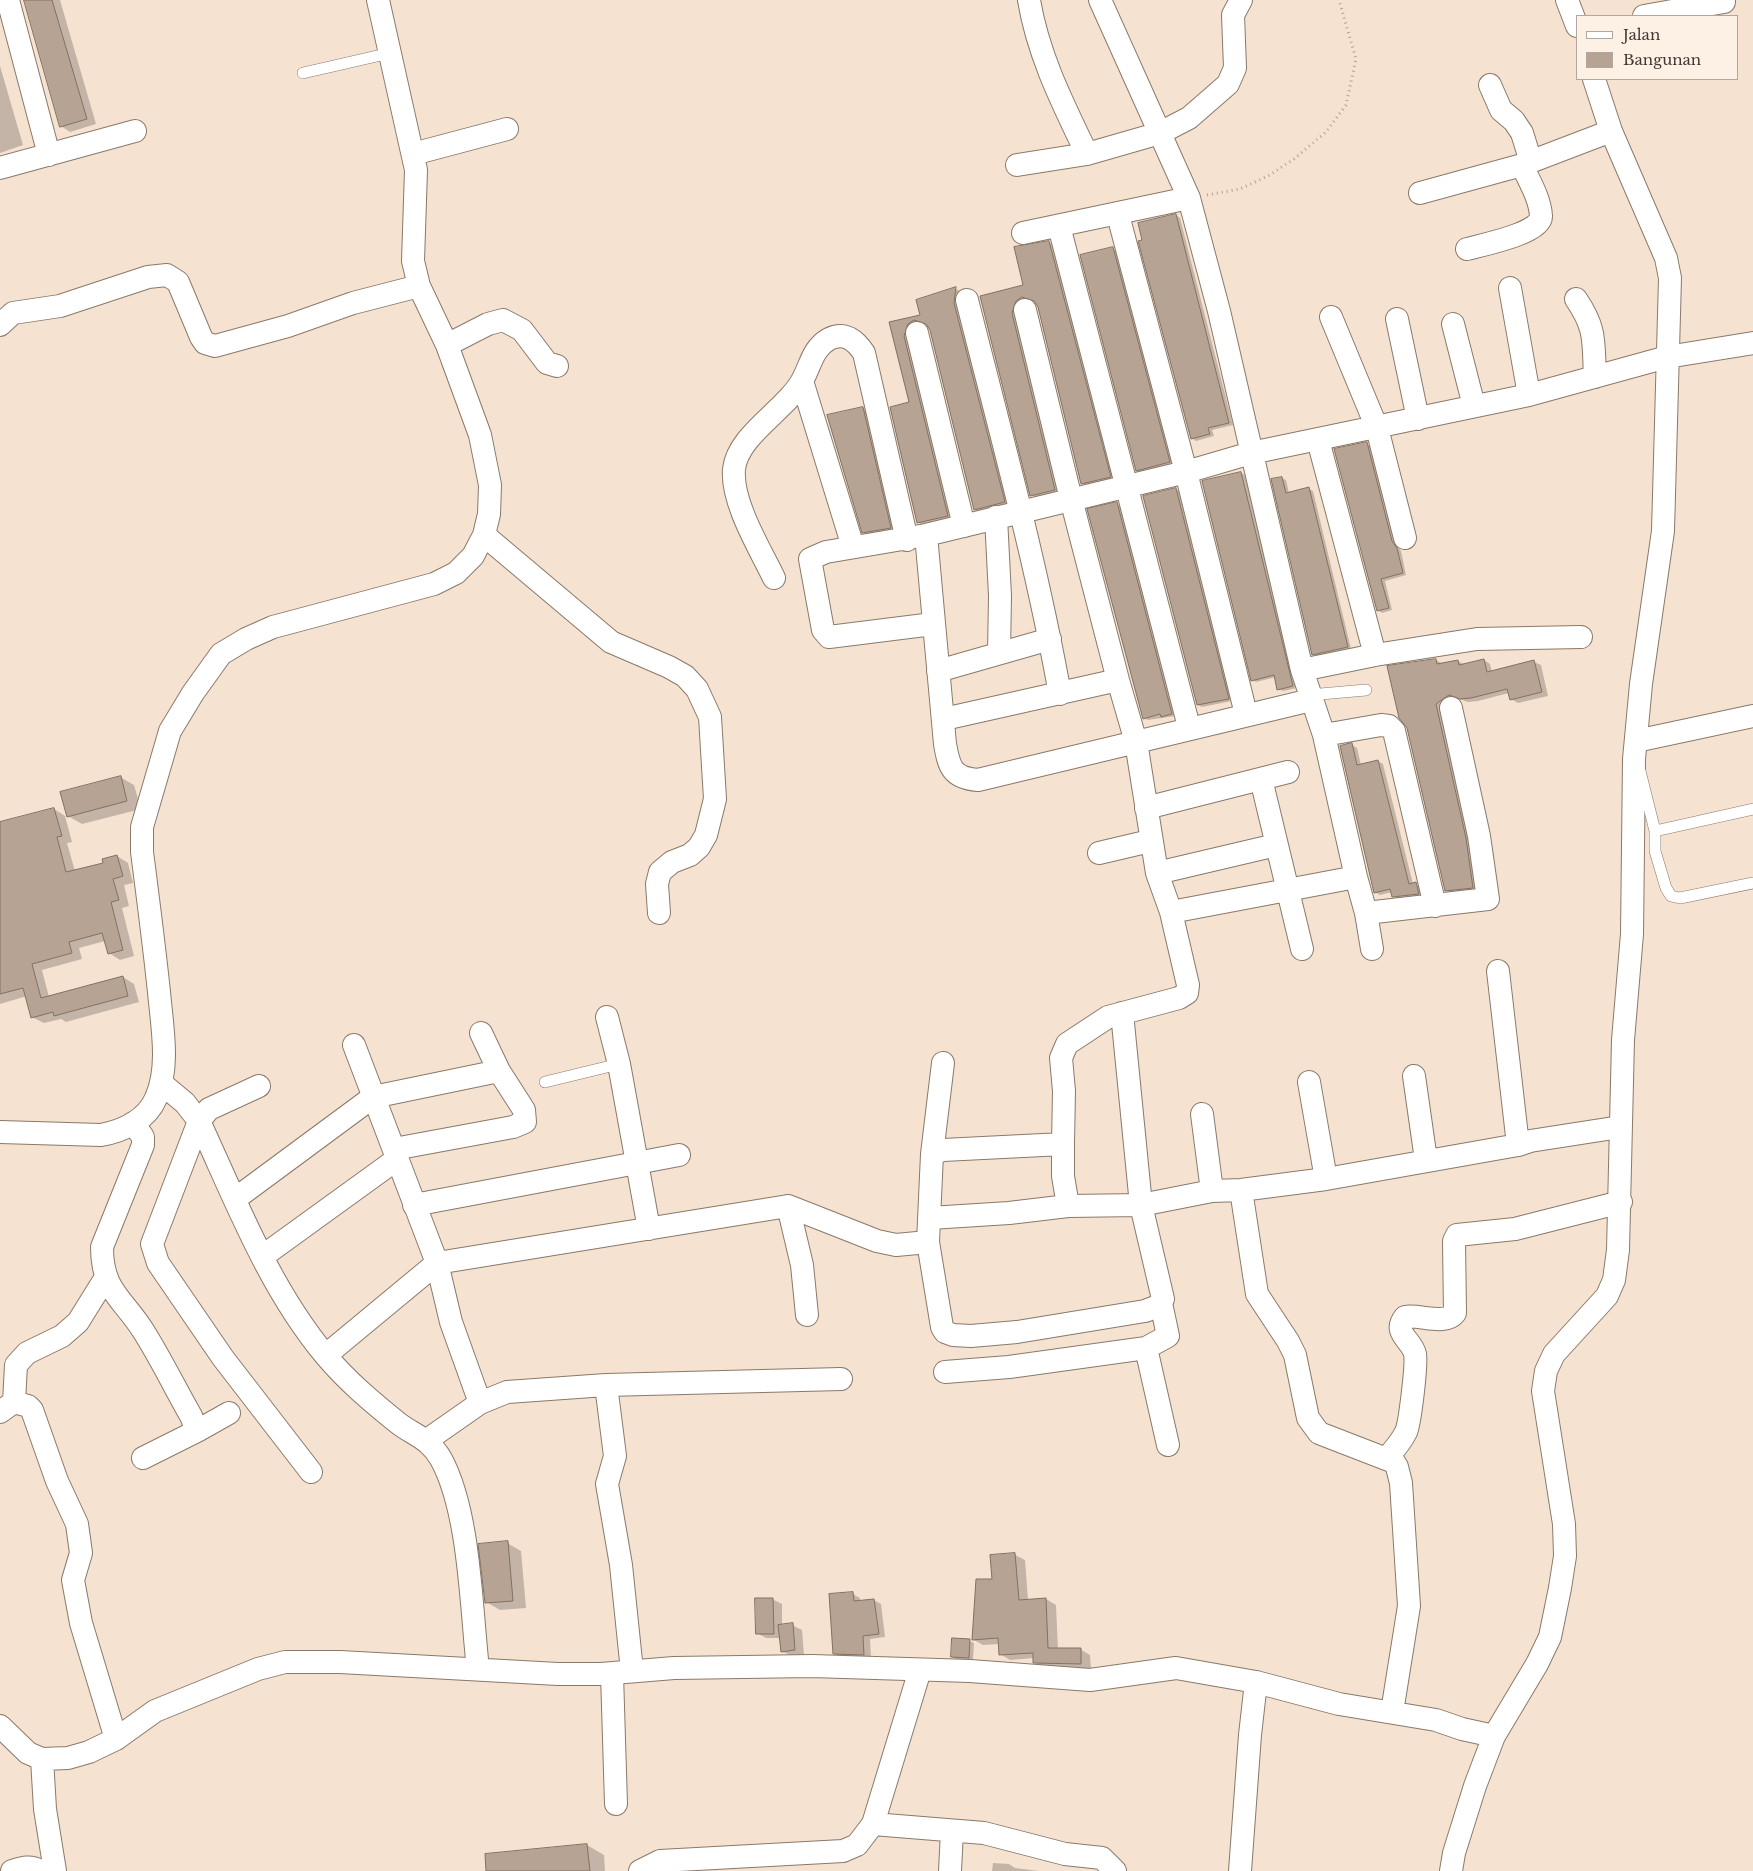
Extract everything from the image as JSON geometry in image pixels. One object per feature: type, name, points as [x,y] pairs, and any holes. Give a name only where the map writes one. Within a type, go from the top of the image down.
[{"type":"street","points":[[8,0],[49,155]]},
{"type":"street","points":[[0,1132],[101,1135],[117,1132],[133,1123],[151,1108],[161,1083],[163,1038],[142,852],[142,827],[170,730],[193,693],[222,654],[246,639],[282,624],[434,584],[456,573],[468,562],[484,535],[489,514],[490,485],[480,435],[447,345],[419,286],[413,262],[416,199],[413,154],[378,0]]},
{"type":"street","points":[[1028,0],[1033,29],[1051,80],[1087,154]]},
{"type":"street","points":[[1100,0],[1189,198],[1252,453],[1302,670],[1324,735],[1366,913],[1372,948]]},
{"type":"street","points":[[1017,165],[1087,154],[1160,133],[1190,118],[1228,84],[1235,68],[1233,14],[1242,0]]},
{"type":"street","points":[[1568,0],[1576,22]]},
{"type":"street","points":[[1656,10],[1724,2]]},
{"type":"street","points":[[1451,1871],[1454,1853],[1469,1803],[1494,1736],[1537,1664],[1550,1637],[1564,1564],[1564,1524],[1542,1391],[1546,1371],[1554,1354],[1607,1296],[1614,1280],[1621,1202],[1620,1127],[1623,1040],[1632,934],[1635,750],[1663,531],[1666,357],[1670,278],[1666,258],[1611,131],[1594,80]]},
{"type":"street","points":[[1467,249],[1532,230],[1541,217],[1527,163],[1522,133],[1514,121],[1501,110],[1490,85]]},
{"type":"street","points":[[413,154],[507,129]]},
{"type":"street","points":[[0,168],[135,131]]},
{"type":"street","points":[[1420,193],[1527,163],[1611,131]]},
{"type":"street","points":[[1023,233],[1118,215],[1189,198]]},
{"type":"street","points":[[1118,215],[1186,472],[1246,714]]},
{"type":"street","points":[[1059,226],[1189,727]]},
{"type":"street","points":[[0,325],[14,313],[60,306],[148,277],[167,275],[178,282],[205,343],[215,346],[288,326],[353,303],[419,286]]},
{"type":"street","points":[[1510,288],[1529,395]]},
{"type":"street","points":[[1576,299],[1587,315],[1593,330],[1595,377]]},
{"type":"street","points":[[967,300],[1021,512],[1050,639],[1060,694]]},
{"type":"street","points":[[1026,310],[1071,499],[1136,742],[1150,841],[1157,873],[1172,912],[1186,976],[1187,994],[1179,998],[1108,1017],[1074,1037],[1064,1048],[1061,1058],[1064,1091],[1063,1176],[1068,1206]]},
{"type":"street","points":[[1331,318],[1378,428],[1405,538]]},
{"type":"street","points":[[1397,319],[1418,419]]},
{"type":"street","points":[[447,345],[488,324],[503,320],[522,330],[547,363],[557,366]]},
{"type":"street","points":[[1453,324],[1474,406]]},
{"type":"street","points":[[917,332],[964,526]]},
{"type":"street","points":[[774,578],[753,535],[734,485],[734,466],[741,450],[802,381],[816,350],[830,338],[845,336],[856,341],[864,353],[917,537],[933,624],[948,760],[954,773],[965,779],[978,780],[1310,697]]},
{"type":"street","points":[[933,624],[834,636],[826,634],[810,559],[826,552],[917,537],[964,526],[996,516],[1021,512],[1186,472],[1252,453],[1529,395],[1666,357],[1753,343]]},
{"type":"street","points":[[802,381],[853,547]]},
{"type":"street","points":[[1318,440],[1375,655]]},
{"type":"street","points":[[996,516],[1000,596],[999,653]]},
{"type":"street","points":[[484,535],[611,642],[669,667],[685,676],[697,689],[710,718],[714,799],[706,834],[699,846],[690,855],[672,862],[660,872],[657,884],[658,913]]},
{"type":"street","points":[[1302,670],[1375,655],[1477,639],[1581,636]]},
{"type":"street","points":[[938,671],[1050,639]]},
{"type":"street","points":[[944,719],[1118,680]]},
{"type":"street","points":[[1366,913],[1488,899],[1479,836],[1451,708]]},
{"type":"street","points":[[1635,750],[1753,716]]},
{"type":"street","points":[[1324,735],[1381,725],[1389,726],[1394,731],[1435,906]]},
{"type":"street","points":[[1146,808],[1288,772]]},
{"type":"street","points":[[1261,779],[1302,949]]},
{"type":"street","points":[[1099,854],[1150,841]]},
{"type":"street","points":[[1157,873],[1276,845]]},
{"type":"street","points":[[1172,912],[1356,877]]},
{"type":"street","points":[[1498,971],[1518,1145]]},
{"type":"street","points":[[945,1372],[1009,1367],[1146,1348],[1168,1336],[1161,1303],[1163,1299],[1141,1205],[1122,1013]]},
{"type":"street","points":[[607,1017],[619,1064],[638,1163],[648,1229]]},
{"type":"street","points":[[263,1256],[395,1154],[513,1127],[525,1122],[524,1110],[499,1071],[481,1033]]},
{"type":"street","points":[[354,1045],[437,1263],[451,1322],[480,1403]]},
{"type":"street","points":[[943,1063],[932,1154],[928,1242],[942,1327],[945,1332],[953,1335],[971,1336],[1017,1332],[1145,1311],[1161,1303]]},
{"type":"street","points":[[235,1199],[373,1098],[499,1071]]},
{"type":"street","points":[[1414,1076],[1426,1160]]},
{"type":"street","points":[[1309,1082],[1326,1179]]},
{"type":"street","points":[[161,1083],[185,1103],[199,1121],[281,1291],[326,1355],[355,1388],[400,1425],[427,1440],[440,1458],[456,1500],[463,1532],[478,1670]]},
{"type":"street","points":[[258,1086],[209,1109],[199,1121],[152,1244],[158,1263],[222,1358],[311,1472]]},
{"type":"street","points":[[1202,1114],[1212,1191]]},
{"type":"street","points":[[133,1123],[143,1138],[142,1145],[102,1247],[102,1265],[113,1293],[143,1330],[191,1416],[197,1431]]},
{"type":"street","points":[[930,1218],[1009,1213],[1068,1206],[1141,1205],[1212,1191],[1241,1190],[1326,1179],[1518,1145],[1530,1141],[1620,1127]]},
{"type":"street","points":[[932,1154],[943,1150],[1063,1144]]},
{"type":"street","points":[[414,1205],[679,1155]]},
{"type":"street","points":[[1241,1190],[1257,1294],[1295,1355],[1308,1418],[1319,1433],[1336,1441],[1387,1458],[1397,1467],[1401,1483],[1409,1606],[1392,1712]]},
{"type":"street","points":[[1387,1458],[1402,1440],[1408,1424],[1415,1355],[1400,1331],[1401,1322],[1405,1317],[1414,1315],[1446,1320],[1451,1318],[1454,1313],[1454,1241],[1457,1235],[1515,1229],[1621,1202]]},
{"type":"street","points":[[326,1355],[437,1263],[788,1206],[877,1241],[896,1246],[928,1242]]},
{"type":"street","points":[[788,1206],[802,1265],[807,1316]]},
{"type":"street","points":[[106,1277],[78,1322],[62,1336],[26,1353],[16,1365],[7,1407],[28,1406],[32,1410],[57,1481],[77,1524],[82,1553],[74,1580],[81,1623],[116,1738]]},
{"type":"street","points":[[1146,1348],[1168,1445]]},
{"type":"street","points":[[427,1440],[480,1403],[507,1392],[606,1385],[841,1379]]},
{"type":"street","points":[[606,1385],[615,1456],[607,1484],[621,1565],[622,1672],[616,1804]]},
{"type":"street","points":[[144,1458],[229,1413]]},
{"type":"street","points":[[0,1726],[28,1753],[42,1759],[68,1758],[89,1752],[116,1738],[155,1712],[258,1669],[285,1662],[340,1662],[558,1674],[674,1668],[812,1666],[1090,1680],[1176,1668],[1256,1682],[1339,1704],[1436,1720],[1462,1729],[1494,1736]]},
{"type":"street","points":[[640,1871],[660,1861],[843,1851],[856,1845],[873,1824],[920,1670]]},
{"type":"street","points":[[1240,1871],[1250,1735],[1256,1682]]},
{"type":"street","points":[[42,1759],[45,1809],[55,1871]]},
{"type":"street","points":[[873,1824],[984,1833],[1065,1854],[1102,1858],[1115,1871]]},
{"type":"street","points":[[950,1871],[952,1831]]},
{"type":"street","points":[[12,1871],[23,1868],[34,1868],[40,1871]]},
{"type":"lane","points":[[303,74],[390,53]]},
{"type":"lane","points":[[1310,697],[1366,690]]},
{"type":"lane","points":[[1635,750],[1645,784],[1655,831],[1655,850],[1671,896],[1680,898],[1753,883]]},
{"type":"lane","points":[[1655,831],[1753,809]]},
{"type":"lane","points":[[545,1082],[619,1064]]},
{"type":"path","points":[[1189,198],[1240,188],[1268,176],[1294,159],[1326,132],[1346,105],[1356,59],[1339,0]]},
{"type":"building","points":[[24,0],[52,0],[87,119],[60,127]]},
{"type":"building","points":[[1176,214],[1229,423],[1208,428],[1210,434],[1191,439],[1138,241],[1142,240],[1138,223]]},
{"type":"building","points":[[1049,241],[1111,477],[1081,484],[1038,307],[1034,301],[1022,297],[1016,301],[1012,313],[1055,490],[1030,496],[980,296],[1023,285],[1014,247]]},
{"type":"building","points":[[1113,247],[1170,462],[1136,471],[1080,255]]},
{"type":"building","points":[[956,287],[954,303],[1005,502],[974,510],[930,330],[926,324],[914,320],[908,324],[904,336],[948,516],[917,523],[890,407],[909,402],[889,322],[920,315],[916,300]]},
{"type":"building","points":[[863,407],[891,528],[862,533],[827,415]]},
{"type":"building","points":[[1367,442],[1392,541],[1397,548],[1403,573],[1381,579],[1389,608],[1377,611],[1334,449]]},
{"type":"building","points":[[1241,472],[1293,686],[1277,690],[1274,675],[1251,681],[1202,481]]},
{"type":"building","points":[[1282,477],[1286,493],[1309,487],[1348,647],[1312,655],[1271,479]]},
{"type":"building","points":[[1176,488],[1229,699],[1197,705],[1143,496]]},
{"type":"building","points":[[1117,502],[1172,714],[1161,717],[1160,714],[1143,719],[1087,509]]},
{"type":"building","points":[[1436,659],[1437,664],[1458,660],[1459,665],[1484,659],[1487,672],[1534,660],[1542,692],[1510,700],[1507,689],[1471,698],[1460,699],[1449,695],[1436,704],[1466,838],[1473,888],[1445,891],[1407,728],[1399,718],[1387,666]]},
{"type":"building","points":[[1352,743],[1357,765],[1378,760],[1409,884],[1416,882],[1419,894],[1392,897],[1390,889],[1374,893],[1340,746]]},
{"type":"building","points":[[121,776],[127,801],[67,817],[60,792]]},
{"type":"building","points":[[54,808],[62,836],[57,837],[66,872],[103,863],[102,859],[117,855],[123,876],[113,879],[119,900],[111,902],[123,950],[108,954],[102,933],[69,942],[72,953],[32,964],[41,998],[123,976],[128,996],[54,1016],[53,1012],[31,1018],[23,988],[0,994],[0,822]]},
{"type":"building","points":[[508,1541],[513,1601],[485,1603],[478,1544]]},
{"type":"building","points":[[1015,1553],[1019,1600],[1046,1598],[1048,1648],[1081,1648],[1081,1664],[1033,1663],[1033,1653],[999,1655],[998,1638],[972,1640],[976,1579],[992,1579],[990,1555]]},
{"type":"building","points":[[853,1592],[854,1601],[874,1599],[879,1634],[863,1636],[864,1655],[833,1654],[829,1594]]},
{"type":"building","points":[[755,1598],[773,1598],[774,1634],[756,1634]]},
{"type":"building","points":[[793,1623],[795,1650],[781,1652],[778,1625]]},
{"type":"building","points":[[952,1638],[970,1639],[969,1658],[951,1657]]},
{"type":"building","points":[[587,1844],[590,1871],[486,1871],[485,1854]]}]
